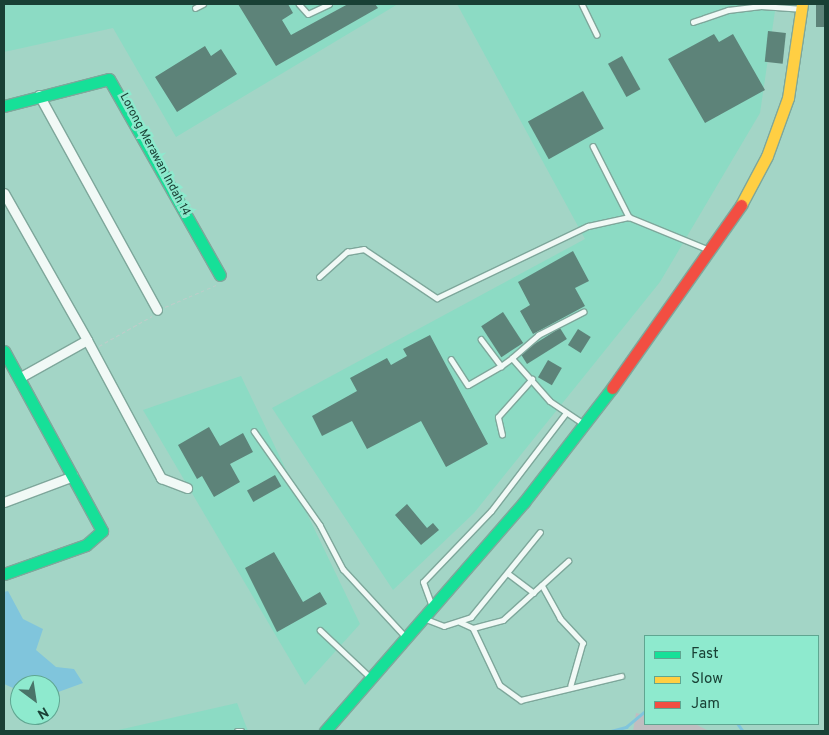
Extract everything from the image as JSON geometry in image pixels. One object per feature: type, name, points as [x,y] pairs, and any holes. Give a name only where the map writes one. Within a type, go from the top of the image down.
[{"type":"main road","points":[[325,731],[425,618],[585,423],[710,251],[768,156],[788,98],[802,6]]},
{"type":"main road","name":"Lorong Merawan Indah 14","points":[[4,106],[105,78],[114,83],[220,275]]},
{"type":"main road","points":[[4,351],[100,524],[100,538],[4,574]]},
{"type":"street","points":[[39,95],[157,310]]},
{"type":"street","points":[[4,193],[87,340],[161,478],[187,488]]},
{"type":"street","points":[[20,378],[87,340]]},
{"type":"street","points":[[4,502],[73,476]]},
{"type":"lane","points":[[195,8],[203,4]]},
{"type":"lane","points":[[299,4],[308,14],[329,4]]},
{"type":"lane","points":[[582,4],[597,35]]},
{"type":"lane","points":[[694,22],[736,9],[802,6]]},
{"type":"lane","points":[[593,146],[629,217]]},
{"type":"lane","points":[[319,277],[348,252],[364,249],[437,298],[588,226],[629,217],[710,251]]},
{"type":"lane","points":[[451,359],[468,386],[512,358],[538,335],[583,312]]},
{"type":"lane","points":[[481,339],[501,366]]},
{"type":"lane","points":[[512,358],[566,413],[585,423]]},
{"type":"lane","points":[[502,435],[498,417],[532,379]]},
{"type":"lane","points":[[433,607],[422,582],[491,511],[566,413]]},
{"type":"lane","points":[[254,431],[320,525],[343,568],[407,637]]},
{"type":"lane","points":[[425,618],[435,625],[460,622],[486,604],[540,532]]},
{"type":"lane","points":[[473,628],[503,620],[568,561]]},
{"type":"lane","points":[[509,574],[534,593]]},
{"type":"lane","points":[[542,585],[560,618],[583,643],[571,685]]},
{"type":"lane","points":[[460,622],[473,628],[509,695],[522,700],[571,685],[621,676]]},
{"type":"lane","points":[[320,630],[371,678]]},
{"type":"lane","points":[[237,731],[242,731]]},
{"type":"path","points":[[92,351],[148,320],[157,310],[207,291],[220,275]]},
{"type":"shaded area","points":[[4,4],[398,4],[176,137],[113,28],[4,52]]},
{"type":"shaded area","points":[[457,4],[776,4],[760,113],[660,282],[474,513],[393,590],[272,408],[585,239]]},
{"type":"shaded area","points":[[241,376],[360,624],[305,685],[143,410]]},
{"type":"shaded area","points":[[237,703],[248,731],[114,731]]},
{"type":"shaded area","points":[[636,713],[644,715],[644,725],[697,725],[709,731],[633,731]]},
{"type":"water","points":[[8,591],[23,619],[43,629],[36,650],[56,667],[74,669],[83,683],[60,691],[60,675],[10,675],[10,687],[4,684],[4,592]]},
{"type":"building","points":[[238,4],[288,4],[293,13],[282,20],[291,35],[348,4],[375,4],[378,8],[276,66]]},
{"type":"building","points":[[816,4],[825,4],[825,27],[816,27]]},
{"type":"building","points":[[768,31],[786,33],[783,64],[765,62]]},
{"type":"building","points":[[714,34],[719,42],[733,34],[765,90],[705,123],[668,59]]},
{"type":"building","points":[[205,46],[211,56],[221,49],[237,74],[177,112],[155,77]]},
{"type":"building","points":[[622,56],[640,89],[626,97],[608,64]]},
{"type":"building","points":[[583,91],[604,129],[549,159],[528,122]]},
{"type":"building","points":[[573,251],[589,281],[575,288],[585,306],[533,334],[520,311],[530,305],[518,282]]},
{"type":"building","points":[[503,312],[523,343],[501,357],[481,326]]},
{"type":"building","points":[[560,328],[567,339],[527,364],[520,353]]},
{"type":"building","points":[[578,329],[591,337],[581,353],[568,345]]},
{"type":"building","points":[[430,335],[488,444],[446,467],[421,421],[367,449],[352,421],[322,436],[312,416],[357,391],[350,378],[387,358],[391,365],[407,356],[403,349]]},
{"type":"building","points":[[548,360],[562,368],[552,385],[538,377]]},
{"type":"building","points":[[209,427],[220,446],[243,433],[253,452],[230,464],[240,482],[214,497],[202,476],[197,479],[178,445]]},
{"type":"building","points":[[275,475],[281,486],[253,502],[247,491]]},
{"type":"building","points":[[407,504],[427,528],[433,523],[439,530],[421,545],[395,515]]},
{"type":"building","points":[[274,552],[303,602],[320,592],[327,604],[277,632],[245,568]]},
{"type":"waterway","points":[[611,731],[626,727],[644,712]]},
{"type":"waterway","points":[[739,725],[743,731]]},
{"type":"traffic: fast","points":[[4,106],[109,79],[220,275]]},
{"type":"traffic: fast","points":[[4,351],[102,531],[86,545],[4,574]]},
{"type":"traffic: fast","points":[[325,731],[524,502],[612,388]]},
{"type":"traffic: slow","points":[[741,205],[767,156],[788,98],[802,4]]},
{"type":"traffic: jam","points":[[612,388],[741,205]]}]
